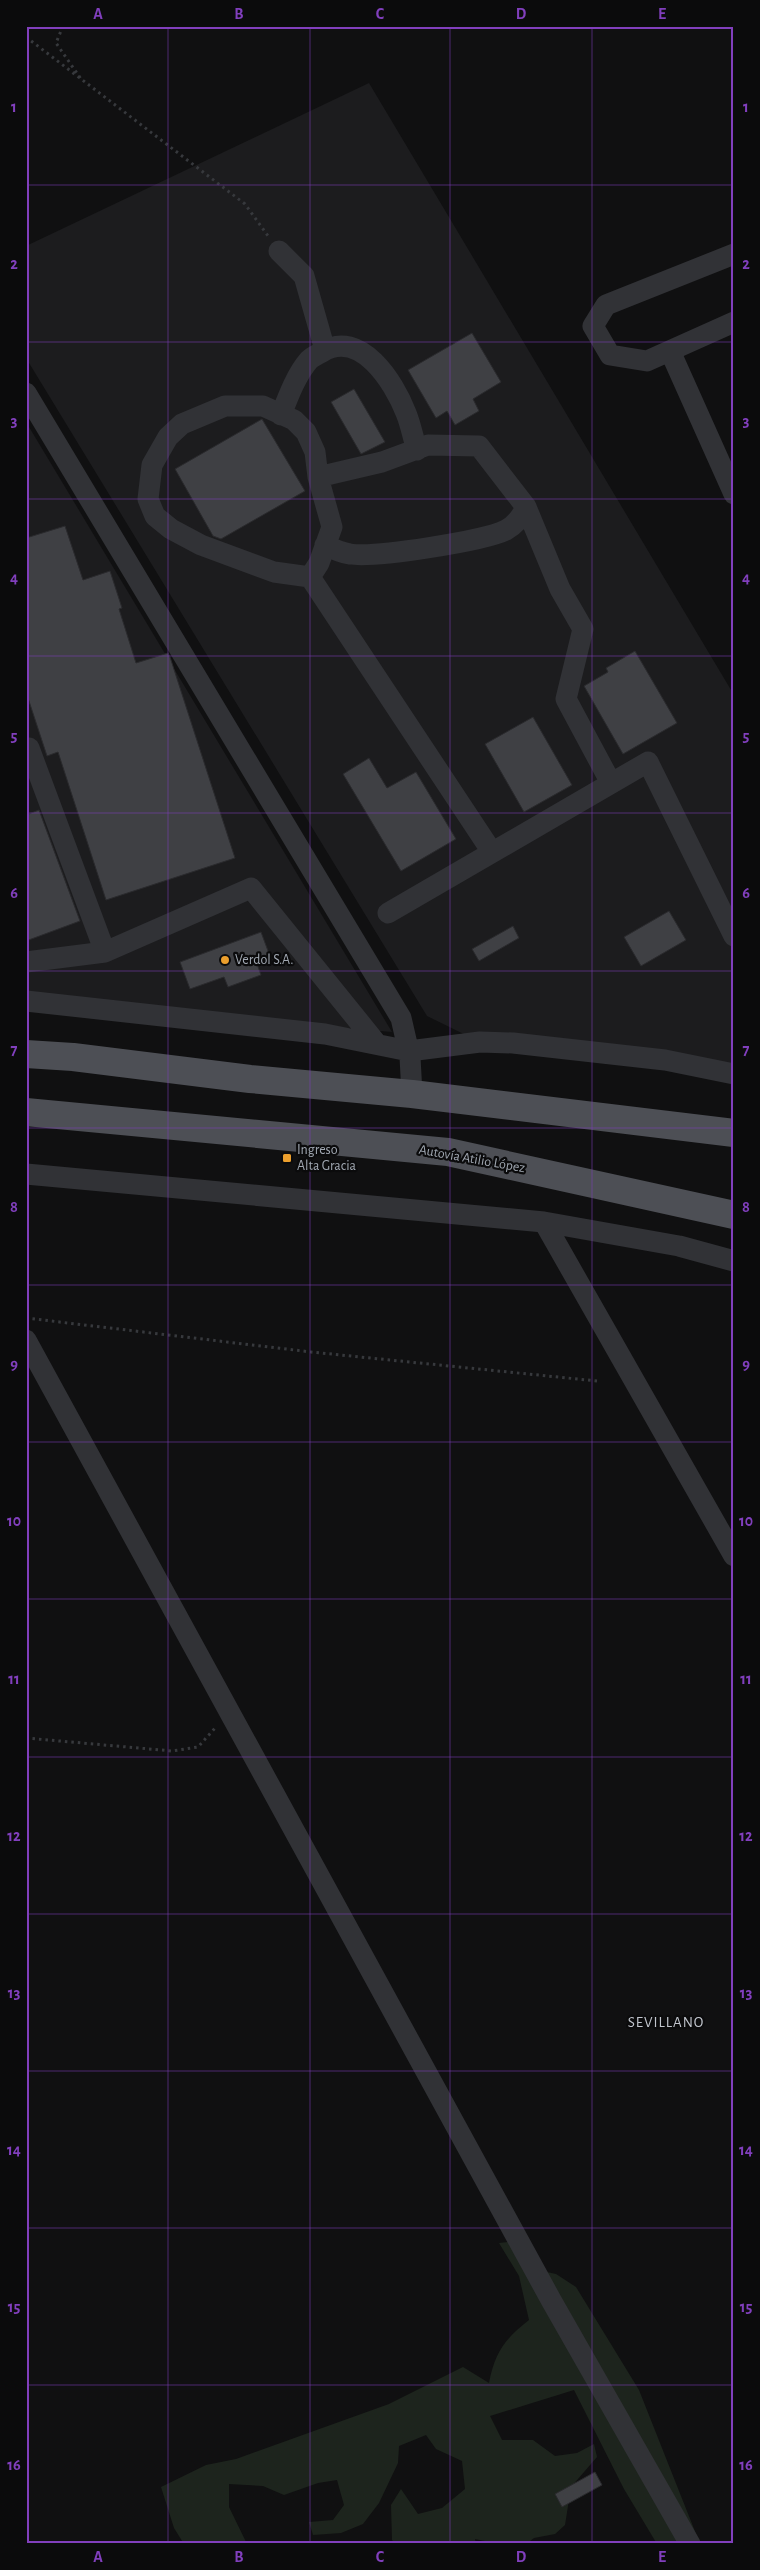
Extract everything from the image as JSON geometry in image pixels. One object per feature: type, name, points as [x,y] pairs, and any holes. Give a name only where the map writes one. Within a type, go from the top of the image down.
[{"type":"main road","points":[[26,1054],[73,1057],[250,1079],[412,1094],[734,1133]]},
{"type":"main road","name":"Autovía Atilio López","points":[[26,1112],[448,1152],[734,1215]]},
{"type":"street","points":[[278,251],[304,276],[325,350]]},
{"type":"street","points":[[734,254],[606,305],[593,326],[610,355],[648,361],[734,322]]},
{"type":"street","points":[[281,415],[290,392],[310,360],[336,345],[351,347],[376,362],[392,386],[406,412],[417,450]]},
{"type":"street","points":[[670,351],[734,494]]},
{"type":"street","points":[[26,393],[401,1018],[409,1051],[412,1094]]},
{"type":"street","points":[[310,578],[332,527],[318,477],[314,452],[306,432],[294,420],[263,406],[225,406],[182,424],[168,437],[152,465],[148,499],[155,516],[171,529],[201,545],[274,572],[310,578],[492,852]]},
{"type":"street","points":[[318,477],[382,462],[428,445],[479,446],[526,507],[560,589],[583,629],[566,699],[611,783]]},
{"type":"street","points":[[325,545],[349,554],[361,555],[404,551],[475,539],[507,530],[521,517],[526,507]]},
{"type":"street","points":[[26,749],[30,748],[105,952]]},
{"type":"street","points":[[388,913],[648,762],[734,936]]},
{"type":"street","points":[[26,962],[105,952],[251,888],[377,1044]]},
{"type":"street","points":[[26,1001],[325,1034],[409,1051],[480,1042],[513,1043],[665,1060],[734,1074]]},
{"type":"street","points":[[26,1174],[544,1222],[679,1246],[734,1261]]},
{"type":"street","points":[[544,1222],[647,1407],[734,1556]]},
{"type":"street","points":[[26,1340],[551,2300],[690,2544]]},
{"type":"path","points":[[63,26],[56,43],[84,83]]},
{"type":"path","points":[[26,38],[84,83],[170,145],[245,204],[278,251]]},
{"type":"path","points":[[26,1318],[311,1352],[597,1381]]},
{"type":"path","points":[[26,1738],[172,1751],[198,1747],[217,1727],[216,1688]]},
{"type":"shaded area","points":[[369,83],[734,695],[734,1074],[480,1042],[427,1016],[26,358],[26,246]]},
{"type":"shaded area","name":"Verdol S.A.","points":[[26,422],[392,1032],[26,1001]]},
{"type":"shaded area","points":[[508,2242],[542,2271],[556,2274],[576,2287],[639,2390],[700,2544],[657,2544],[624,2489],[574,2390],[490,2416],[502,2440],[533,2440],[555,2456],[577,2453],[594,2444],[597,2457],[571,2487],[565,2525],[555,2534],[534,2538],[526,2544],[499,2544],[475,2539],[476,2544],[396,2544],[392,2540],[391,2505],[401,2489],[418,2514],[442,2508],[465,2489],[462,2461],[436,2449],[426,2435],[399,2446],[398,2463],[379,2503],[363,2524],[341,2533],[313,2535],[309,2522],[333,2520],[344,2505],[337,2480],[318,2483],[284,2495],[263,2486],[229,2484],[229,2507],[247,2544],[184,2544],[174,2528],[161,2487],[206,2465],[236,2459],[389,2404],[463,2367],[489,2383],[494,2363],[502,2347],[529,2320],[519,2276],[499,2243]]},
{"type":"building","points":[[472,333],[501,382],[473,399],[479,411],[455,425],[447,411],[436,418],[408,370]]},
{"type":"building","points":[[354,389],[385,442],[361,454],[331,402]]},
{"type":"building","points":[[262,419],[305,491],[221,539],[213,536],[175,469]]},
{"type":"building","points":[[65,526],[83,580],[110,571],[122,608],[119,609],[136,663],[168,653],[235,858],[106,900],[58,752],[47,756],[26,692],[26,538]]},
{"type":"building","points":[[635,651],[677,723],[623,754],[584,686],[608,672],[606,668]]},
{"type":"building","points":[[533,717],[572,785],[524,812],[485,744]]},
{"type":"building","points":[[369,758],[387,788],[416,772],[456,839],[401,871],[343,774]]},
{"type":"building","points":[[39,810],[80,921],[26,941],[26,815]]},
{"type":"building","points":[[669,911],[686,940],[641,966],[624,937]]},
{"type":"building","points":[[513,926],[519,938],[479,961],[472,949]]},
{"type":"building","name":"Verdol S.A.","points":[[261,932],[271,959],[257,964],[261,975],[228,987],[224,977],[190,989],[180,962]]},
{"type":"building","points":[[595,2472],[602,2485],[562,2507],[555,2494]]},
{"type":"place","name":"Verdol S.A.","points":[[225,960]]},
{"type":"place","name":"Ingreso Alta Gracia","points":[[287,1158]]},
{"type":"district","name":"SEVILLANO","points":[[666,2022]]}]
